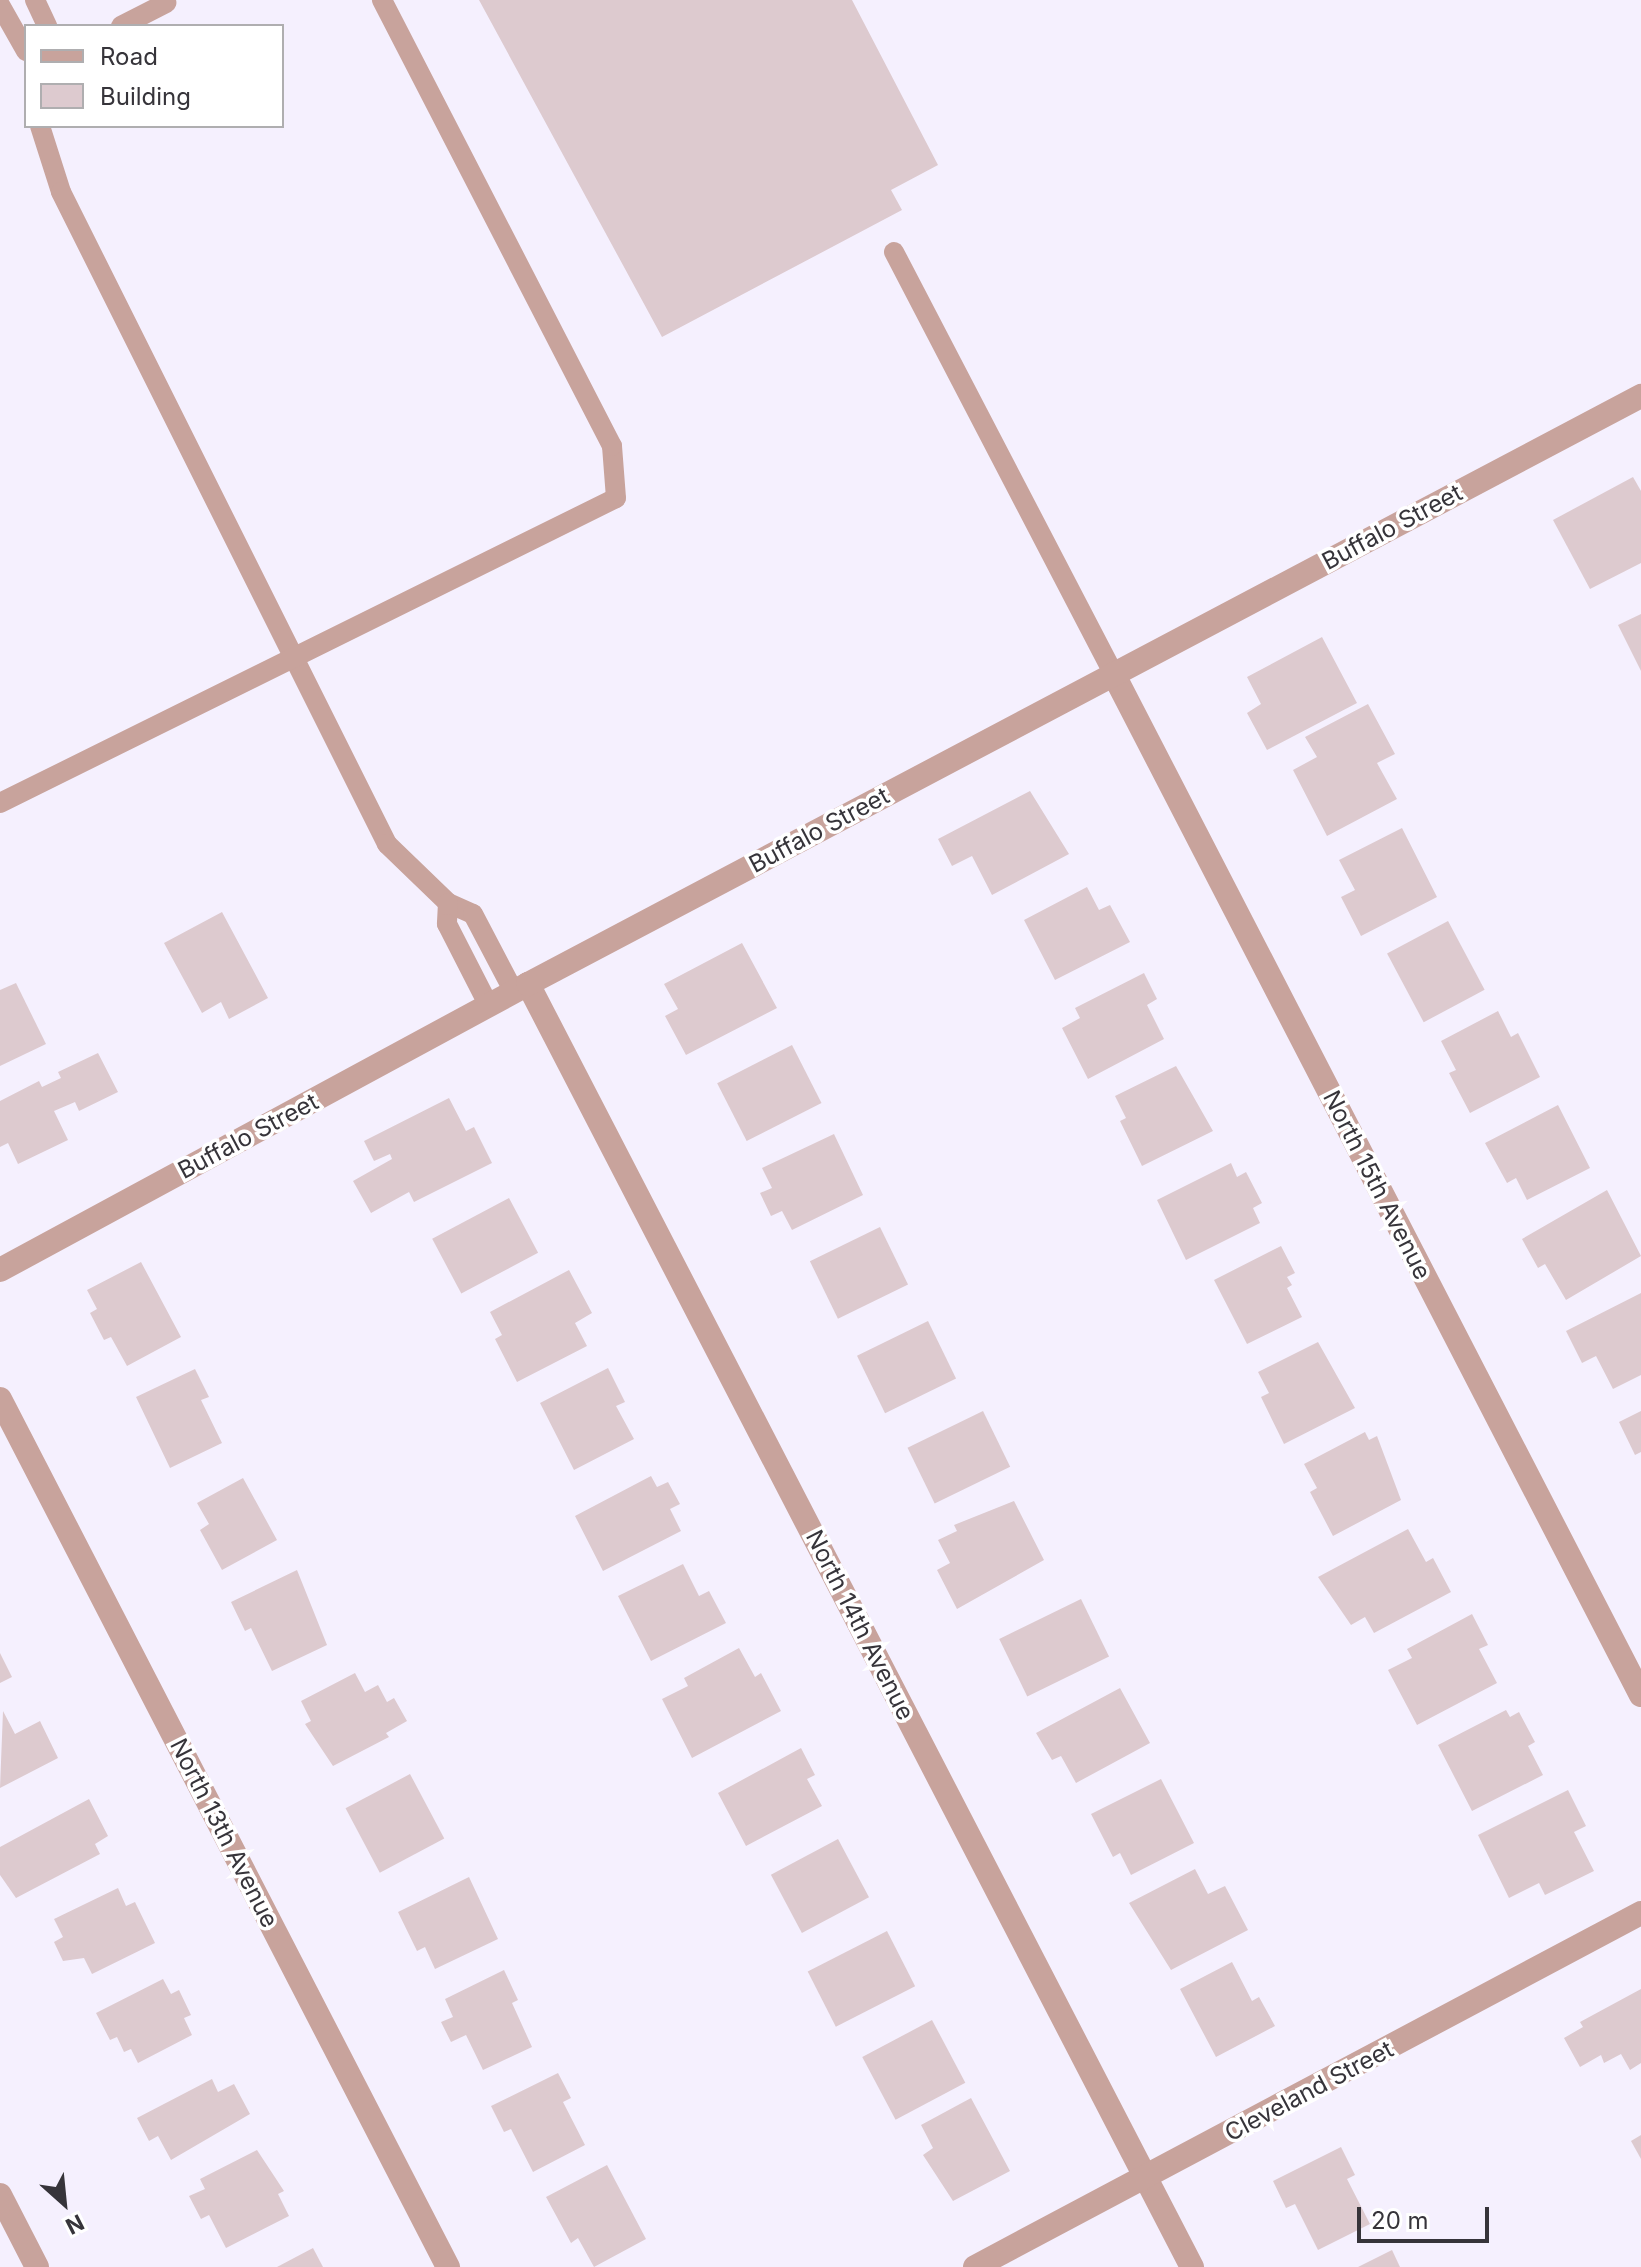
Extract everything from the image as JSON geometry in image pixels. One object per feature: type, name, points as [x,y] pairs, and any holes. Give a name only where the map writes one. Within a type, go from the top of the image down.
[{"type":"street","name":"Buffalo Street","points":[[0,1270],[521,988],[1641,396]]},
{"type":"street","name":"North 15th Avenue","points":[[1114,675],[1641,1695]]},
{"type":"street","name":"North 14th Avenue","points":[[521,988],[1192,2267]]},
{"type":"street","name":"North 13th Avenue","points":[[0,1399],[448,2267]]},
{"type":"street","name":"Cleveland Street","points":[[975,2267],[1641,1913]]},
{"type":"street","points":[[0,2195],[37,2267]]},
{"type":"lane","points":[[35,0],[46,24]]},
{"type":"lane","points":[[0,803],[616,498],[612,446],[382,0]]},
{"type":"lane","points":[[125,24],[167,1]]},
{"type":"lane","points":[[0,5],[24,47]]},
{"type":"lane","points":[[41,128],[61,192],[387,844],[448,903],[473,914],[521,988]]},
{"type":"lane","points":[[894,252],[1114,675]]},
{"type":"lane","points":[[448,903],[447,924],[489,1006]]},
{"type":"building","points":[[479,0],[852,0],[938,165],[891,190],[902,210],[662,337]]},
{"type":"building","points":[[1633,477],[1641,491],[1641,563],[1590,589],[1553,520]]},
{"type":"building","points":[[1641,614],[1641,671],[1618,625]]},
{"type":"building","points":[[1322,637],[1357,703],[1267,750],[1247,713],[1261,704],[1247,677]]},
{"type":"building","points":[[1368,704],[1395,754],[1377,763],[1397,799],[1327,836],[1293,770],[1317,757],[1305,737]]},
{"type":"building","points":[[1030,791],[1069,854],[992,895],[972,856],[952,866],[938,839]]},
{"type":"building","points":[[1402,828],[1437,897],[1361,936],[1341,897],[1355,890],[1339,860]]},
{"type":"building","points":[[1087,887],[1099,910],[1110,905],[1130,942],[1055,980],[1024,920]]},
{"type":"building","points":[[222,912],[268,998],[229,1019],[221,1002],[202,1013],[164,943]]},
{"type":"building","points":[[1448,921],[1485,990],[1424,1022],[1387,953]]},
{"type":"building","points":[[742,943],[777,1008],[686,1055],[665,1016],[678,1009],[664,984]]},
{"type":"building","points":[[1144,973],[1157,999],[1147,1005],[1164,1039],[1088,1079],[1062,1028],[1080,1018],[1075,1008]]},
{"type":"building","points":[[16,983],[46,1044],[0,1066],[0,990]]},
{"type":"building","points":[[1498,1011],[1511,1037],[1518,1033],[1540,1077],[1470,1113],[1449,1073],[1456,1070],[1441,1041]]},
{"type":"building","points":[[792,1045],[822,1103],[747,1141],[717,1083]]},
{"type":"building","points":[[98,1053],[118,1092],[79,1111],[75,1102],[54,1111],[68,1140],[18,1164],[8,1143],[0,1147],[0,1101],[39,1081],[42,1087],[61,1078],[58,1072]]},
{"type":"building","points":[[1176,1066],[1213,1131],[1142,1166],[1120,1121],[1126,1118],[1115,1096]]},
{"type":"building","points":[[449,1098],[466,1131],[474,1127],[492,1163],[414,1202],[409,1192],[371,1213],[353,1181],[392,1159],[390,1154],[374,1161],[364,1141]]},
{"type":"building","points":[[1558,1105],[1590,1168],[1527,1200],[1516,1178],[1507,1183],[1485,1143]]},
{"type":"building","points":[[834,1134],[863,1195],[792,1230],[782,1211],[771,1216],[760,1193],[772,1188],[762,1168]]},
{"type":"building","points":[[1231,1163],[1237,1177],[1246,1172],[1262,1203],[1253,1208],[1260,1223],[1186,1260],[1157,1200]]},
{"type":"building","points":[[1607,1190],[1641,1256],[1566,1300],[1545,1264],[1538,1268],[1522,1239]]},
{"type":"building","points":[[509,1198],[538,1253],[461,1294],[432,1239]]},
{"type":"building","points":[[880,1227],[908,1285],[838,1319],[810,1261]]},
{"type":"building","points":[[1281,1246],[1295,1273],[1287,1277],[1292,1285],[1287,1288],[1302,1317],[1247,1344],[1214,1280]]},
{"type":"building","points":[[141,1262],[181,1337],[127,1366],[111,1337],[104,1340],[90,1313],[97,1309],[87,1290]]},
{"type":"building","points":[[569,1270],[592,1313],[575,1323],[587,1346],[517,1382],[495,1339],[502,1335],[490,1312]]},
{"type":"building","points":[[1641,1293],[1641,1375],[1613,1389],[1596,1356],[1582,1363],[1566,1331]]},
{"type":"building","points":[[928,1321],[956,1379],[885,1413],[857,1356]]},
{"type":"building","points":[[1318,1342],[1355,1408],[1284,1444],[1261,1397],[1269,1393],[1258,1372]]},
{"type":"building","points":[[608,1368],[625,1402],[616,1406],[634,1439],[574,1470],[540,1403]]},
{"type":"building","points":[[195,1369],[209,1397],[201,1400],[222,1443],[170,1468],[136,1397]]},
{"type":"building","points":[[983,1411],[1010,1467],[935,1504],[908,1448]]},
{"type":"building","points":[[1641,1411],[1641,1452],[1635,1455],[1619,1422]]},
{"type":"building","points":[[1365,1432],[1369,1440],[1377,1436],[1401,1500],[1333,1536],[1310,1492],[1317,1488],[1304,1464]]},
{"type":"building","points":[[651,1476],[657,1487],[668,1482],[680,1504],[670,1509],[681,1531],[603,1571],[575,1516]]},
{"type":"building","points":[[243,1478],[277,1540],[222,1570],[200,1530],[209,1524],[197,1503]]},
{"type":"building","points":[[1014,1501],[1044,1560],[957,1609],[937,1570],[950,1563],[938,1540],[957,1531],[954,1525]]},
{"type":"building","points":[[1408,1529],[1426,1562],[1433,1558],[1451,1592],[1374,1633],[1365,1617],[1351,1625],[1318,1577]]},
{"type":"building","points":[[683,1564],[699,1596],[709,1591],[726,1623],[651,1661],[618,1596]]},
{"type":"building","points":[[297,1570],[327,1645],[272,1671],[251,1628],[245,1631],[231,1602]]},
{"type":"building","points":[[1081,1599],[1109,1657],[1027,1696],[999,1639]]},
{"type":"building","points":[[1472,1614],[1488,1645],[1479,1649],[1497,1683],[1417,1725],[1388,1670],[1412,1658],[1407,1649]]},
{"type":"building","points":[[739,1648],[755,1677],[761,1673],[781,1711],[692,1758],[662,1699],[688,1686],[684,1678]]},
{"type":"building","points":[[0,1653],[12,1677],[0,1683]]},
{"type":"building","points":[[355,1673],[365,1692],[378,1685],[387,1702],[394,1698],[407,1721],[386,1733],[389,1737],[333,1766],[305,1724],[311,1721],[301,1701]]},
{"type":"building","points":[[1120,1688],[1150,1743],[1076,1783],[1061,1756],[1052,1760],[1036,1733]]},
{"type":"building","points":[[1506,1710],[1510,1717],[1519,1712],[1535,1742],[1528,1746],[1543,1775],[1472,1811],[1438,1745]]},
{"type":"building","points":[[3,1711],[15,1734],[40,1721],[58,1758],[0,1788]]},
{"type":"building","points":[[801,1748],[815,1775],[807,1779],[822,1806],[746,1846],[718,1793]]},
{"type":"building","points":[[410,1774],[444,1838],[380,1873],[346,1808]]},
{"type":"building","points":[[1161,1779],[1194,1843],[1131,1875],[1120,1853],[1113,1857],[1091,1814]]},
{"type":"building","points":[[1568,1790],[1586,1826],[1574,1832],[1594,1871],[1545,1895],[1539,1883],[1509,1898],[1478,1835]]},
{"type":"building","points":[[89,1799],[108,1836],[95,1844],[100,1854],[16,1898],[0,1875],[0,1847]]},
{"type":"building","points":[[838,1839],[869,1897],[802,1933],[771,1875]]},
{"type":"building","points":[[1195,1869],[1208,1894],[1225,1886],[1248,1930],[1171,1970],[1129,1903]]},
{"type":"building","points":[[469,1877],[498,1939],[435,1969],[425,1947],[417,1951],[398,1912]]},
{"type":"building","points":[[118,1888],[126,1906],[135,1902],[155,1943],[92,1974],[84,1958],[63,1961],[54,1942],[63,1937],[54,1919]]},
{"type":"building","points":[[887,1931],[915,1986],[836,2027],[808,1971]]},
{"type":"building","points":[[1232,1962],[1252,2001],[1259,1997],[1275,2026],[1216,2057],[1180,1989]]},
{"type":"building","points":[[504,1970],[518,2000],[512,2003],[532,2047],[483,2070],[466,2035],[451,2042],[441,2022],[453,2017],[445,1999]]},
{"type":"building","points":[[163,1979],[171,1994],[179,1990],[191,2015],[184,2018],[192,2035],[138,2063],[131,2049],[124,2052],[117,2037],[110,2040],[96,2013]]},
{"type":"building","points":[[1641,1989],[1641,2063],[1630,2070],[1621,2054],[1604,2063],[1601,2055],[1580,2067],[1564,2038],[1583,2027],[1580,2022]]},
{"type":"building","points":[[932,2020],[965,2083],[896,2120],[862,2057]]},
{"type":"building","points":[[558,2073],[571,2098],[563,2102],[585,2145],[533,2172],[511,2129],[504,2132],[491,2106]]},
{"type":"building","points":[[212,2079],[218,2092],[234,2084],[250,2114],[171,2160],[158,2136],[149,2141],[137,2118]]},
{"type":"building","points":[[971,2098],[1010,2171],[953,2201],[923,2155],[933,2148],[921,2125]]},
{"type":"building","points":[[1641,2135],[1641,2159],[1631,2141]]},
{"type":"building","points":[[1341,2147],[1355,2175],[1347,2179],[1370,2224],[1318,2250],[1295,2204],[1286,2208],[1273,2181]]},
{"type":"building","points":[[257,2150],[284,2191],[278,2194],[289,2216],[226,2248],[209,2215],[201,2219],[189,2196],[205,2189],[200,2179]]},
{"type":"building","points":[[607,2165],[646,2239],[594,2267],[578,2238],[571,2243],[546,2197]]},
{"type":"building","points":[[313,2248],[323,2267],[277,2267]]},
{"type":"building","points":[[1392,2250],[1400,2267],[1358,2267]]}]
